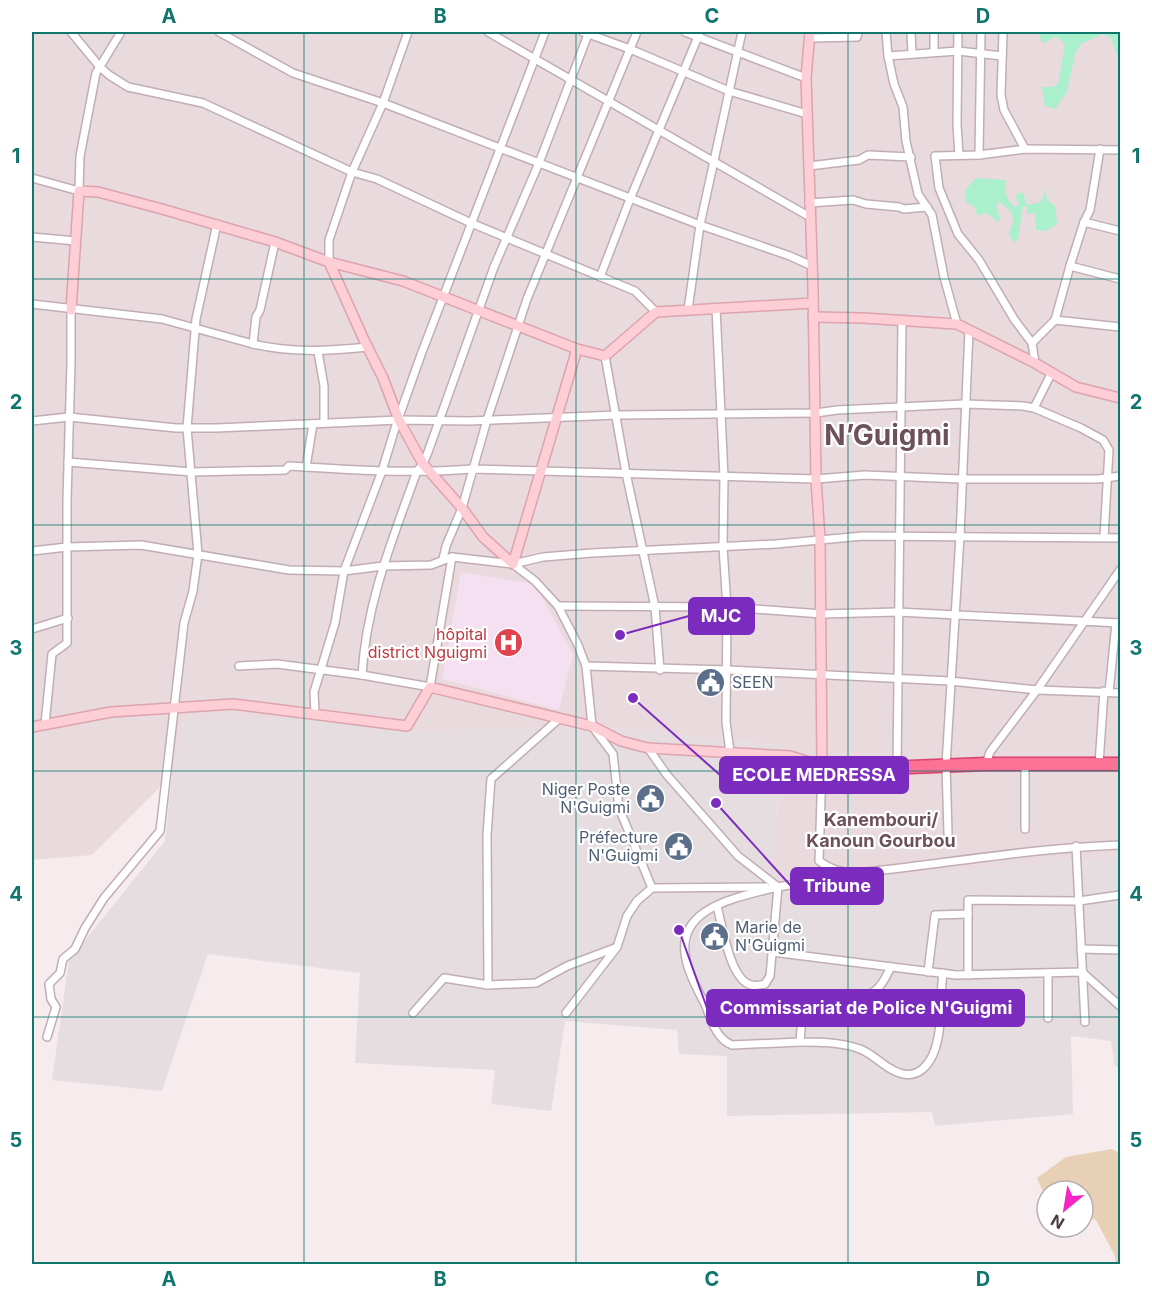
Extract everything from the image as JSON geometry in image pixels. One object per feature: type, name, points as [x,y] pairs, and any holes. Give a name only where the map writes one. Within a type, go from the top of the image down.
[{"type":"highway","points":[[822,766],[860,769],[1025,763],[1120,764]]},
{"type":"street","points":[[71,32],[100,67],[128,87],[203,103],[352,172],[377,178],[471,223],[635,291],[656,312]]},
{"type":"street","points":[[45,724],[52,654],[67,643],[70,310],[80,156],[96,73],[121,32]]},
{"type":"street","points":[[219,32],[293,73],[383,103],[630,199],[812,266]]},
{"type":"street","points":[[408,32],[383,103],[352,172],[328,240],[329,262],[383,378],[420,468]]},
{"type":"street","points":[[488,32],[810,217]]},
{"type":"street","points":[[315,714],[314,692],[335,623],[344,571],[382,471],[422,352],[545,32]]},
{"type":"street","points":[[362,675],[363,649],[374,594],[383,566],[507,238],[539,163],[587,32],[729,91],[807,114]]},
{"type":"street","points":[[443,559],[462,508],[471,469],[527,299],[637,32]]},
{"type":"street","points":[[685,32],[699,34],[737,52],[806,78]]},
{"type":"street","points":[[688,310],[700,225],[742,32]]},
{"type":"street","points":[[858,32],[857,37],[810,35],[806,78],[816,479],[822,614],[822,766],[819,861],[844,873],[855,873],[1076,846],[1120,844]]},
{"type":"street","points":[[886,32],[888,56],[894,84],[903,107],[906,141],[918,194],[932,215],[944,277],[957,324]]},
{"type":"street","points":[[911,32],[912,53]]},
{"type":"street","points":[[934,32],[934,52]]},
{"type":"street","points":[[958,32],[959,155]]},
{"type":"street","points":[[979,155],[981,32]]},
{"type":"street","points":[[1003,32],[1001,95],[1004,110],[1025,149]]},
{"type":"street","points":[[600,277],[699,34]]},
{"type":"street","points":[[888,56],[958,51],[1002,56]]},
{"type":"street","points":[[1035,363],[1032,343],[1014,319],[978,260],[958,234],[939,188],[935,156],[979,155],[1025,149],[1120,150]]},
{"type":"street","points":[[1032,343],[1055,320],[1083,222],[1090,210],[1100,149]]},
{"type":"street","points":[[808,166],[859,160],[868,156],[911,157]]},
{"type":"street","points":[[33,179],[79,191],[98,192],[274,242],[329,262],[403,281],[577,349],[605,356]]},
{"type":"street","points":[[809,203],[853,200],[904,209],[927,207]]},
{"type":"street","points":[[1083,222],[1120,231]]},
{"type":"street","points":[[46,1037],[56,1007],[51,999],[49,984],[60,973],[63,959],[75,949],[104,898],[160,831],[184,623],[193,591],[198,554],[187,428],[195,328],[217,225]]},
{"type":"street","points":[[32,237],[76,242]]},
{"type":"street","points":[[253,344],[256,317],[260,310],[274,242]]},
{"type":"street","points":[[1070,266],[1120,279]]},
{"type":"street","points":[[605,356],[656,312],[813,303]]},
{"type":"street","points":[[32,304],[162,320],[278,350],[318,352],[368,347]]},
{"type":"street","points":[[716,308],[724,477],[723,547],[728,670],[726,722],[730,752]]},
{"type":"street","points":[[813,317],[957,324],[1035,363],[1076,387],[1120,398]]},
{"type":"street","points":[[897,768],[902,320]]},
{"type":"street","points":[[1055,320],[1120,327]]},
{"type":"street","points":[[948,833],[946,765],[960,536],[969,331]]},
{"type":"street","points":[[513,564],[577,349]]},
{"type":"street","points":[[318,352],[324,387],[324,423]]},
{"type":"street","points":[[605,356],[626,473],[654,607],[660,670]]},
{"type":"street","points":[[1034,408],[1051,374]]},
{"type":"street","points":[[32,421],[69,417],[187,428],[722,412],[816,413],[964,404],[1023,406],[1034,408],[1103,440],[1109,450],[1104,537]]},
{"type":"street","points":[[306,467],[313,424]]},
{"type":"street","points":[[68,462],[192,472],[285,470],[289,466],[361,472],[420,468],[432,472],[471,469],[816,479],[866,475],[961,479],[1120,476]]},
{"type":"street","points":[[432,472],[483,537],[535,581],[558,606],[586,666],[592,726],[613,754],[619,808],[652,888]]},
{"type":"street","points":[[32,551],[67,547],[141,545],[289,570],[344,571],[383,566],[431,565],[452,557],[513,564],[565,555],[723,547],[863,536],[1120,538]]},
{"type":"street","points":[[32,727],[111,712],[232,704],[407,726],[430,687],[452,557]]},
{"type":"street","points":[[986,764],[990,752],[1037,690],[1120,570]]},
{"type":"street","points":[[558,606],[727,607],[822,614],[897,612],[1118,623],[1106,692],[1099,764]]},
{"type":"street","points":[[32,628],[68,618]]},
{"type":"street","points":[[239,666],[277,664],[362,675],[430,687],[592,726],[621,741],[648,748],[790,756],[822,766]]},
{"type":"street","points":[[586,666],[660,670],[728,670],[950,681],[1037,690],[1120,693]]},
{"type":"street","points":[[488,985],[487,835],[491,779],[560,718]]},
{"type":"street","points":[[648,748],[667,775],[738,856],[778,887]]},
{"type":"street","points":[[1025,763],[1025,829]]},
{"type":"street","points":[[1076,846],[1085,1022]]},
{"type":"street","points":[[828,867],[812,881],[750,894],[717,906],[693,920],[684,942],[688,969],[717,1032],[724,1041],[732,1045],[800,1042],[852,1047],[862,1050],[891,1070],[901,1074],[917,1073],[927,1066],[933,1056],[938,1037],[943,974]]},
{"type":"street","points":[[566,1014],[617,947],[627,916],[637,901],[652,888],[778,887]]},
{"type":"street","points":[[717,906],[731,960],[740,979],[749,985],[765,984],[770,976],[778,887]]},
{"type":"street","points":[[968,975],[968,900],[1079,901],[1120,894]]},
{"type":"street","points":[[928,972],[936,915],[968,914]]},
{"type":"street","points":[[413,1013],[444,978],[488,985],[536,983],[567,966],[617,947]]},
{"type":"street","points":[[1082,949],[1120,950]]},
{"type":"street","points":[[772,952],[943,974],[1083,972],[1120,1006]]},
{"type":"street","points":[[800,1042],[802,1016],[806,1002],[817,999],[861,998],[880,987],[891,968]]},
{"type":"street","points":[[1048,973],[1048,1018]]},
{"type":"shaded area","points":[[32,32],[1120,32],[1120,856],[798,886],[771,868],[783,746],[594,726],[425,731],[314,718],[185,718],[172,775],[92,855],[32,860]]},
{"type":"shaded area","points":[[1039,32],[1120,32],[1120,54],[1117,55],[1111,38],[1102,34],[1081,44],[1075,54],[1067,92],[1055,109],[1045,106],[1042,87],[1052,87],[1058,84],[1065,44],[1055,36],[1045,43],[1041,41]]},
{"type":"shaded area","points":[[976,178],[1006,180],[1006,195],[1015,207],[1019,205],[1015,195],[1023,192],[1028,205],[1040,202],[1045,186],[1047,200],[1055,206],[1057,224],[1046,231],[1036,230],[1035,213],[1027,214],[1028,207],[1023,206],[1018,239],[1013,243],[1009,233],[1013,223],[1012,213],[999,201],[996,206],[1000,220],[997,222],[984,213],[978,216],[974,207],[966,202],[965,190]]},
{"type":"shaded area","name":"hôpital district Nguigmi","points":[[461,572],[535,584],[573,655],[559,710],[442,679]]},
{"type":"shaded area","points":[[185,718],[314,718],[425,731],[594,726],[783,746],[771,868],[798,886],[1120,856],[1120,1069],[1115,1066],[1111,1041],[1071,1036],[1073,1114],[935,1126],[932,1112],[727,1116],[727,1056],[679,1054],[677,1030],[565,1021],[551,1111],[491,1104],[495,1070],[355,1063],[360,973],[208,954],[162,1091],[52,1080],[69,960],[165,841],[172,775]]},
{"type":"shaded area","points":[[1112,1149],[1120,1153],[1120,1264],[1116,1264],[1115,1256],[1095,1220],[1095,1179],[1037,1179],[1066,1157]]},
{"type":"place","name":"MJC","points":[[620,635]]},
{"type":"place","name":"hôpital district Nguigmi","points":[[508,643]]},
{"type":"place","name":"SEEN","points":[[711,682]]},
{"type":"place","name":"ECOLE MEDRESSA","points":[[633,698]]},
{"type":"place","name":"Niger Poste N'Guigmi","points":[[651,798]]},
{"type":"place","name":"Tribune","points":[[716,803]]},
{"type":"place","name":"Préfecture N'Guigmi","points":[[679,846]]},
{"type":"place","name":"Commissariat de Police N'Guigmi","points":[[679,930]]},
{"type":"place","name":"Marie de N'Guigmi","points":[[714,936]]},
{"type":"district","name":"N’Guigmi","points":[[887,435]]},
{"type":"district","name":"Kanembouri/ Kanoun Gourbou","points":[[881,830]]}]
